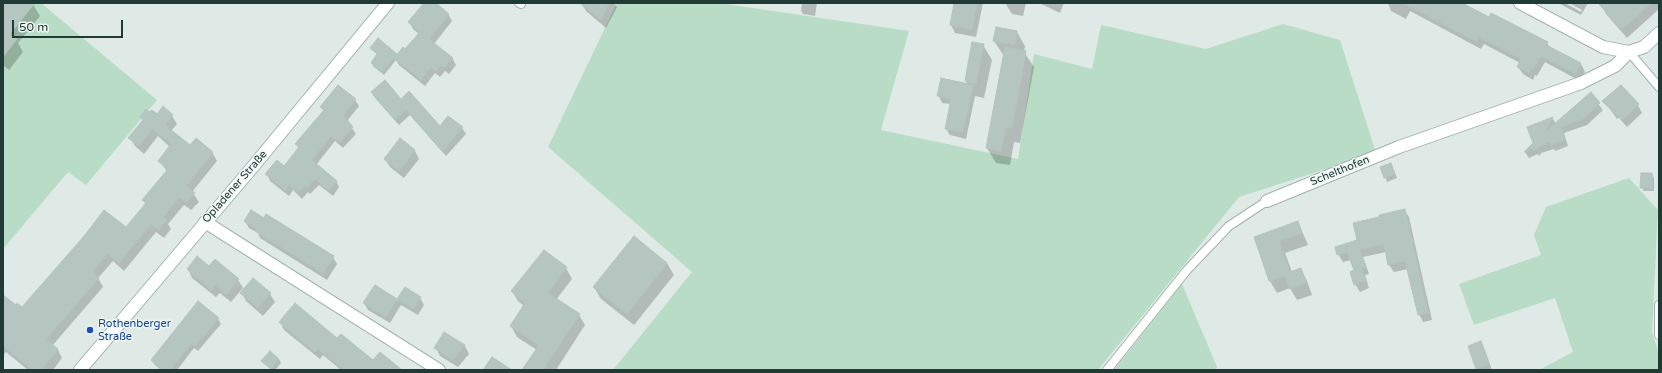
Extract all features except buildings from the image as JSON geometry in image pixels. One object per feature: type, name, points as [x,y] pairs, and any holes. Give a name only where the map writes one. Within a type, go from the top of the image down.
[{"type":"street","name":"Opladener Straße","points":[[80,370],[251,169],[388,3]]},
{"type":"street","points":[[1520,3],[1603,47],[1629,52],[1644,47],[1659,33]]},
{"type":"street","name":"Schelthofen","points":[[1267,201],[1399,147],[1581,83],[1615,66],[1629,52]]},
{"type":"street","points":[[205,222],[439,370]]},
{"type":"lane","points":[[1629,52],[1659,87]]},
{"type":"lane","name":"Schelthofen","points":[[1107,370],[1187,270],[1229,226],[1267,201]]},
{"type":"lane","points":[[1659,305],[1659,335]]},
{"type":"green space","points":[[3,3],[41,3],[157,100],[86,185],[68,172],[3,249]]},
{"type":"green space","points":[[617,3],[719,3],[909,31],[881,130],[1018,159],[1034,54],[1092,69],[1101,25],[1206,49],[1283,24],[1340,40],[1376,153],[1239,197],[1098,370],[613,370],[692,272],[548,147]]},
{"type":"green space","points":[[1629,178],[1658,210],[1652,332],[1659,354],[1659,370],[1539,370],[1573,352],[1555,298],[1474,325],[1459,284],[1541,255],[1534,235],[1546,207]]},
{"type":"green space","points":[[1182,284],[1217,367],[1215,370],[1114,370]]},
{"type":"place","name":"Rothenberger Straße","points":[[90,330]]}]
